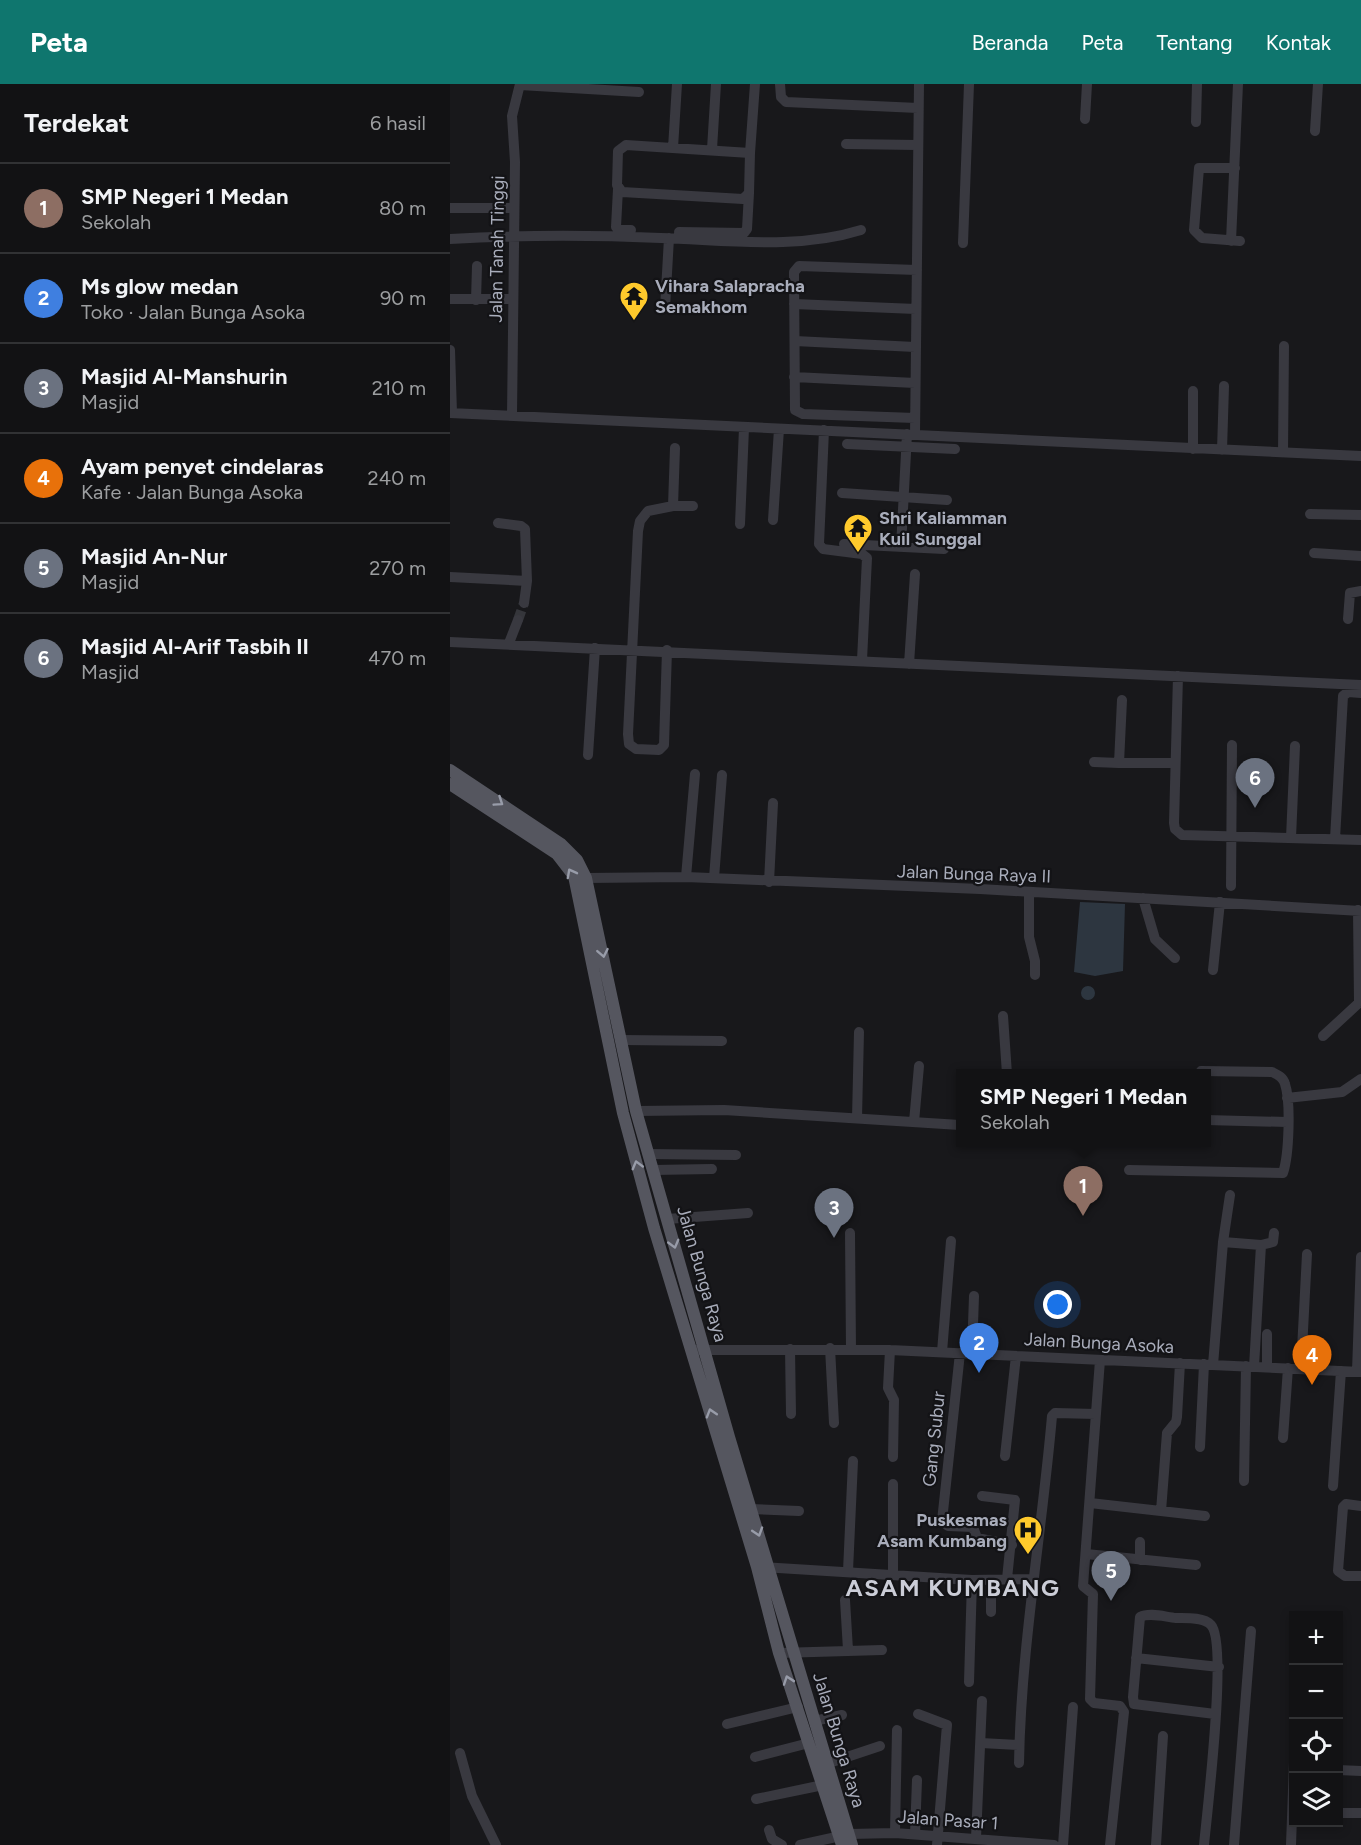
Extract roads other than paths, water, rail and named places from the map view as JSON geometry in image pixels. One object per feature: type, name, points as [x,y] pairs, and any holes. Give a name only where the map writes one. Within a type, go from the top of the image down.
[{"type":"main road","name":"Jalan Bunga Raya","points":[[450,770],[561,844],[577,860],[586,878],[637,1167],[692,1350],[793,1652],[846,1840]]},
{"type":"main road","name":"Jalan Bunga Raya","points":[[450,784],[556,854],[569,867],[577,885],[636,1111],[751,1509],[779,1653],[823,1785],[846,1840]]},
{"type":"street","points":[[673,148],[677,84]]},
{"type":"street","points":[[712,149],[716,84]]},
{"type":"street","points":[[750,153],[712,149],[621,147],[618,151],[615,223],[619,230],[742,234],[747,229],[755,84]]},
{"type":"street","points":[[780,84],[781,97],[786,102],[918,108]]},
{"type":"street","points":[[901,547],[907,447],[915,418],[919,84]]},
{"type":"street","points":[[963,243],[969,84]]},
{"type":"street","points":[[1085,119],[1087,84]]},
{"type":"street","points":[[1196,122],[1197,84]]},
{"type":"street","points":[[1234,168],[1204,166],[1199,168],[1193,223],[1194,230],[1202,238],[1235,241],[1234,168],[1238,84]]},
{"type":"street","points":[[1315,131],[1318,84]]},
{"type":"street","points":[[520,85],[639,92]]},
{"type":"street","name":"Jalan Tanah Tinggi","points":[[512,415],[515,162],[512,116],[520,85]]},
{"type":"street","points":[[846,144],[917,146]]},
{"type":"street","points":[[618,189],[622,192],[743,199],[749,193]]},
{"type":"street","points":[[450,208],[514,208]]},
{"type":"street","points":[[450,239],[591,235],[813,241],[831,240],[861,230]]},
{"type":"street","points":[[665,308],[669,238]]},
{"type":"street","points":[[476,300],[477,266]]},
{"type":"street","points":[[915,418],[798,412],[794,405],[794,272],[799,266],[917,270]]},
{"type":"street","points":[[450,299],[512,299]]},
{"type":"street","points":[[794,304],[916,309]]},
{"type":"street","points":[[795,341],[915,347]]},
{"type":"street","points":[[1283,452],[1284,346]]},
{"type":"street","points":[[450,350],[451,413],[1361,456]]},
{"type":"street","points":[[794,377],[915,384]]},
{"type":"street","points":[[1222,450],[1224,386]]},
{"type":"street","points":[[1193,391],[1193,449]]},
{"type":"street","points":[[740,524],[744,428]]},
{"type":"street","points":[[773,520],[779,429]]},
{"type":"street","points":[[824,430],[819,544],[823,549],[862,554],[867,558],[862,660]]},
{"type":"street","points":[[847,444],[955,449]]},
{"type":"street","points":[[673,506],[675,448]]},
{"type":"street","points":[[842,494],[947,500]]},
{"type":"street","points":[[667,650],[664,745],[659,750],[632,748],[628,739],[640,521],[648,511],[673,506],[693,506]]},
{"type":"street","points":[[1310,514],[1361,515]]},
{"type":"street","points":[[498,524],[521,526],[525,530],[527,581],[524,603]]},
{"type":"street","points":[[844,544],[944,549]]},
{"type":"street","points":[[1314,553],[1361,556]]},
{"type":"street","points":[[909,664],[915,574]]},
{"type":"street","points":[[450,577],[527,581]]},
{"type":"street","points":[[1348,619],[1349,594],[1361,591]]},
{"type":"street","points":[[509,643],[518,620]]},
{"type":"street","points":[[450,642],[632,648],[909,664],[1361,685]]},
{"type":"street","points":[[588,755],[595,648]]},
{"type":"street","points":[[1178,676],[1174,763],[1175,829],[1182,835],[1361,840]]},
{"type":"street","points":[[1335,839],[1343,696],[1348,692],[1361,693]]},
{"type":"street","points":[[1119,763],[1122,700]]},
{"type":"street","points":[[1231,886],[1232,745]]},
{"type":"street","points":[[1291,838],[1295,746]]},
{"type":"street","points":[[1094,762],[1174,763]]},
{"type":"street","points":[[686,877],[695,774]]},
{"type":"street","points":[[714,878],[722,776]]},
{"type":"street","points":[[769,882],[773,803]]},
{"type":"street","name":"Jalan Bunga Raya II","points":[[586,878],[714,878],[1359,910]]},
{"type":"street","points":[[1029,892],[1029,937],[1035,962],[1035,975]]},
{"type":"street","points":[[1143,898],[1155,939],[1176,958]]},
{"type":"street","points":[[1213,970],[1220,902]]},
{"type":"street","points":[[1323,1036],[1360,1002],[1359,910]]},
{"type":"street","points":[[1003,1016],[1007,1069]]},
{"type":"street","points":[[857,1118],[859,1032]]},
{"type":"street","points":[[615,1033],[722,1041]]},
{"type":"street","points":[[914,1122],[919,1066]]},
{"type":"street","points":[[1129,1170],[1281,1174],[1284,1170],[1287,1098],[1285,1082],[1281,1076],[1272,1072],[1211,1071]]},
{"type":"street","points":[[1287,1098],[1342,1092],[1361,1079]]},
{"type":"street","points":[[636,1111],[724,1110],[956,1125]]},
{"type":"street","points":[[1211,1120],[1287,1122]]},
{"type":"street","points":[[648,1154],[736,1155]]},
{"type":"street","points":[[653,1170],[712,1169]]},
{"type":"street","points":[[1200,1447],[1230,1195]]},
{"type":"street","points":[[667,1219],[748,1213]]},
{"type":"street","points":[[850,1233],[851,1349]]},
{"type":"street","points":[[1223,1242],[1261,1245],[1273,1242],[1274,1233]]},
{"type":"street","points":[[942,1352],[951,1241]]},
{"type":"street","points":[[1244,1481],[1250,1366],[1261,1245]]},
{"type":"street","points":[[1301,1369],[1307,1254]]},
{"type":"street","points":[[1359,1372],[1361,1257]]},
{"type":"street","points":[[972,1353],[974,1296]]},
{"type":"street","points":[[1267,1334],[1267,1367]]},
{"type":"street","points":[[830,1348],[834,1423]]},
{"type":"street","name":"Jalan Bunga Asoka","points":[[692,1350],[830,1348],[1359,1372]]},
{"type":"street","points":[[790,1349],[791,1414]]},
{"type":"street","points":[[890,1350],[888,1388],[894,1400],[893,1457]]},
{"type":"street","name":"Gang Subur","points":[[960,1353],[942,1521],[948,1526],[973,1527],[977,1538],[1012,1545]]},
{"type":"street","points":[[1005,1456],[1016,1356]]},
{"type":"street","points":[[1100,1359],[1083,1586],[1093,1594],[1090,1699],[1094,1703],[1120,1706],[1124,1712],[1110,1845]]},
{"type":"street","points":[[1161,1511],[1167,1433],[1176,1422],[1177,1417],[1180,1363]]},
{"type":"street","points":[[1283,1438],[1288,1368]]},
{"type":"street","points":[[1333,1486],[1341,1371]]},
{"type":"street","points":[[1019,1763],[1033,1578],[1045,1494],[1052,1416],[1055,1413],[1096,1414]]},
{"type":"street","points":[[848,1570],[853,1461]]},
{"type":"street","points":[[893,1484],[893,1575]]},
{"type":"street","points":[[982,1496],[1016,1500],[1007,1579]]},
{"type":"street","points":[[1089,1503],[1205,1516]]},
{"type":"street","points":[[1361,1506],[1346,1504],[1343,1507],[1338,1571],[1345,1576],[1361,1576]]},
{"type":"street","points":[[751,1509],[799,1511]]},
{"type":"street","points":[[1140,1542],[1140,1560]]},
{"type":"street","points":[[1086,1554],[1196,1565]]},
{"type":"street","points":[[763,1567],[848,1570],[972,1580],[1033,1578]]},
{"type":"street","points":[[969,1682],[972,1580]]},
{"type":"street","points":[[991,1580],[991,1612]]},
{"type":"street","points":[[845,1600],[848,1650]]},
{"type":"street","points":[[1204,1845],[1219,1667],[1215,1633],[1211,1625],[1202,1620],[1144,1615],[1140,1617],[1134,1704],[1215,1714]]},
{"type":"street","points":[[1234,1845],[1251,1631]]},
{"type":"street","points":[[779,1653],[882,1650]]},
{"type":"street","points":[[1136,1658],[1219,1667]]},
{"type":"street","points":[[976,1838],[982,1701]]},
{"type":"street","points":[[727,1724],[798,1707]]},
{"type":"street","points":[[1063,1845],[1073,1707]]},
{"type":"street","points":[[918,1714],[947,1725],[938,1840]]},
{"type":"street","points":[[814,1721],[842,1715]]},
{"type":"street","points":[[895,1833],[897,1730]]},
{"type":"street","points":[[1156,1845],[1163,1736]]},
{"type":"street","points":[[755,1757],[809,1743]]},
{"type":"street","points":[[981,1743],[1019,1745]]},
{"type":"street","points":[[826,1764],[880,1746]]},
{"type":"street","points":[[460,1752],[472,1796],[496,1845]]},
{"type":"street","points":[[1343,1770],[1361,1771]]},
{"type":"street","points":[[1291,1845],[1293,1773]]},
{"type":"street","points":[[915,1834],[917,1780]]},
{"type":"street","points":[[756,1799],[823,1785]]},
{"type":"street","points":[[1343,1813],[1361,1813]]},
{"type":"street","points":[[1297,1827],[1297,1845]]},
{"type":"street","points":[[769,1830],[772,1839],[782,1845]]},
{"type":"street","name":"Jalan Pasar 1","points":[[800,1845],[895,1833],[915,1834],[938,1840],[976,1838],[996,1842],[1054,1845]]},
{"type":"tunnel","points":[[518,620],[524,603]]},
{"type":"place","name":"Vihara Salapracha Semakhom","points":[[634,322]]},
{"type":"place","name":"Shri Kaliamman Kuil Sunggal","points":[[858,554]]},
{"type":"place","name":"Masjid Al-Arif Tasbih II","points":[[1255,808]]},
{"type":"place","name":"SMP Negeri 1 Medan","points":[[1083,1216]]},
{"type":"place","name":"Masjid Al-Manshurin","points":[[834,1238]]},
{"type":"place","name":"Ms glow medan","points":[[979,1373]]},
{"type":"place","name":"Ayam penyet cindelaras","points":[[1312,1385]]},
{"type":"place","name":"Puskesmas Asam Kumbang","points":[[1028,1556]]},
{"type":"place","name":"Masjid An-Nur","points":[[1111,1601]]},
{"type":"district","name":"ASAM KUMBANG","points":[[953,1587]]}]
